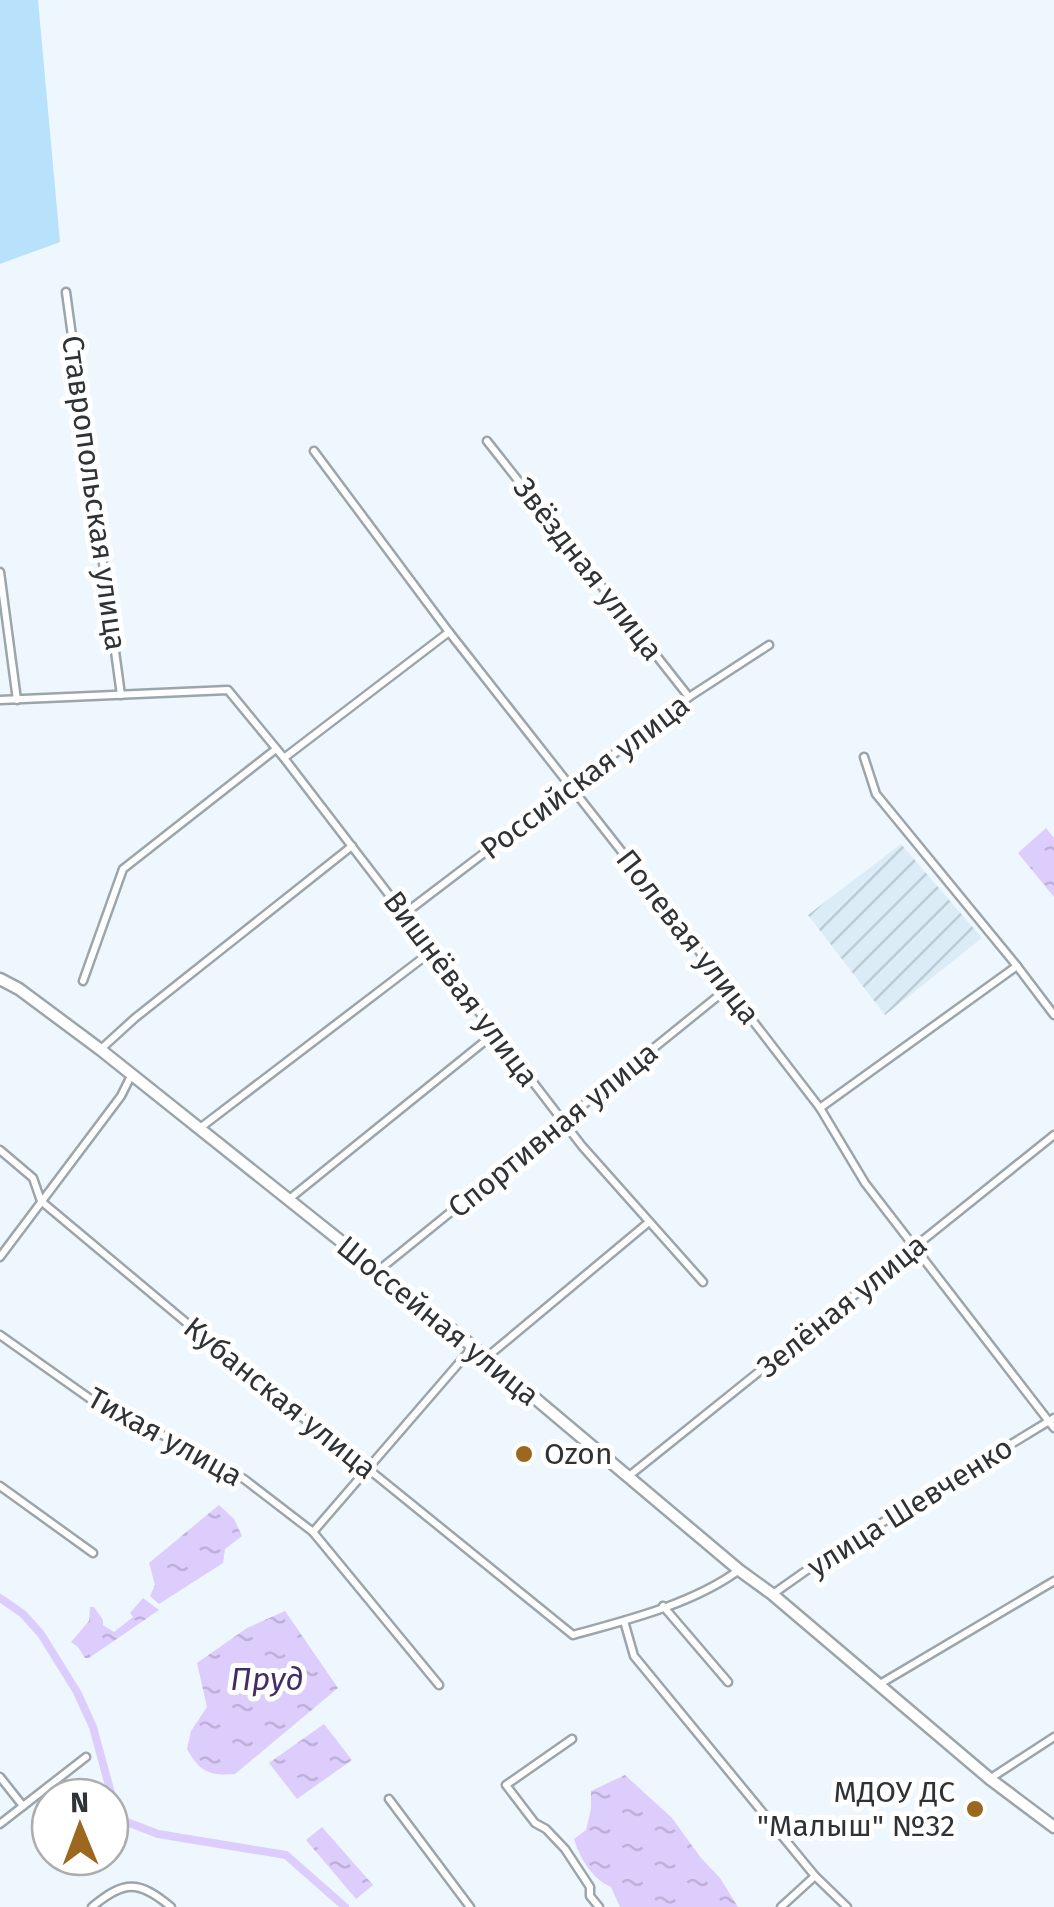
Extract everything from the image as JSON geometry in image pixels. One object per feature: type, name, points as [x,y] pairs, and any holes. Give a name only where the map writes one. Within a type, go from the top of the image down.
[{"type":"main road","name":"Шоссейная улица","points":[[0,979],[19,988],[100,1050],[486,1358],[990,1779],[1054,1827]]},
{"type":"street","name":"Ставропольская улица","points":[[66,292],[121,695]]},
{"type":"street","name":"Звёздная улица","points":[[487,441],[690,697]]},
{"type":"street","name":"Полевая улица","points":[[314,451],[820,1108],[865,1184],[1052,1422]]},
{"type":"street","points":[[0,572],[17,700]]},
{"type":"street","points":[[284,758],[450,632]]},
{"type":"street","name":"Российская улица","points":[[404,914],[690,697],[768,645]]},
{"type":"street","name":"Вишнёвая улица","points":[[121,695],[228,690],[562,1122],[703,1282]]},
{"type":"street","points":[[0,700],[121,695]]},
{"type":"street","points":[[83,982],[123,869],[276,749]]},
{"type":"street","points":[[864,757],[876,794],[1054,1015]]},
{"type":"street","points":[[100,1050],[352,846]]},
{"type":"street","points":[[199,1129],[432,951]]},
{"type":"street","points":[[820,1108],[1017,966]]},
{"type":"street","name":"Спортивная улица","points":[[377,1272],[728,988]]},
{"type":"street","points":[[287,1201],[495,1033]]},
{"type":"street","points":[[0,1257],[132,1076]]},
{"type":"street","name":"Зелёная улица","points":[[629,1476],[1054,1135]]},
{"type":"street","name":"Кубанская улица","points":[[0,1150],[33,1178],[41,1201],[261,1385],[573,1635],[624,1620]]},
{"type":"street","points":[[486,1358],[649,1222]]},
{"type":"street","name":"Тихая улица","points":[[0,1335],[106,1410],[171,1438],[244,1479],[313,1532],[439,1685]]},
{"type":"street","points":[[313,1532],[472,1348]]},
{"type":"street","name":"улица Шевченко","points":[[772,1594],[824,1558],[1052,1422]]},
{"type":"street","points":[[0,1486],[93,1553]]},
{"type":"street","points":[[739,1570],[716,1588],[624,1620],[634,1656],[815,1876],[847,1907]]},
{"type":"street","points":[[878,1684],[1054,1581]]},
{"type":"street","points":[[663,1606],[728,1682]]},
{"type":"street","points":[[990,1779],[1054,1736]]},
{"type":"street","points":[[572,1739],[506,1785],[535,1823],[565,1850],[599,1907]]},
{"type":"street","points":[[0,1824],[86,1756]]},
{"type":"street","points":[[0,1777],[23,1806]]},
{"type":"street","points":[[389,1799],[470,1907]]},
{"type":"street","points":[[781,1907],[815,1876]]},
{"type":"street","points":[[92,1907],[126,1885],[144,1888],[171,1907]]},
{"type":"shaded area","points":[[0,0],[38,0],[60,242],[0,264]]},
{"type":"shaded area","points":[[901,844],[982,938],[885,1015],[808,915]]},
{"type":"water","points":[[1046,828],[1054,838],[1054,897],[1018,853]]},
{"type":"water","points":[[219,1505],[234,1519],[242,1536],[225,1549],[223,1563],[159,1604],[150,1596],[155,1585],[149,1563]]},
{"type":"water","points":[[143,1598],[159,1610],[89,1658],[71,1642],[89,1621],[90,1607],[94,1607],[103,1625],[114,1632],[133,1617],[130,1613]]},
{"type":"water","name":"Пруд","points":[[285,1611],[338,1688],[235,1774],[206,1771],[187,1749],[191,1731],[207,1707],[197,1663],[247,1628]]},
{"type":"water","points":[[324,1724],[352,1760],[297,1799],[269,1763]]},
{"type":"water","points":[[625,1775],[672,1818],[738,1907],[620,1907],[611,1887],[588,1867],[574,1839],[586,1830],[591,1791]]},
{"type":"water","points":[[322,1827],[373,1885],[356,1899],[306,1840]]},
{"type":"waterway","points":[[0,1598],[23,1614],[41,1634],[77,1692],[93,1727],[115,1808],[127,1822],[158,1834],[286,1855],[345,1907]]},
{"type":"place","name":"Ozon","points":[[524,1454]]},
{"type":"place","name":"МДОУ ДС \"Малыш\" №32","points":[[975,1809]]}]
